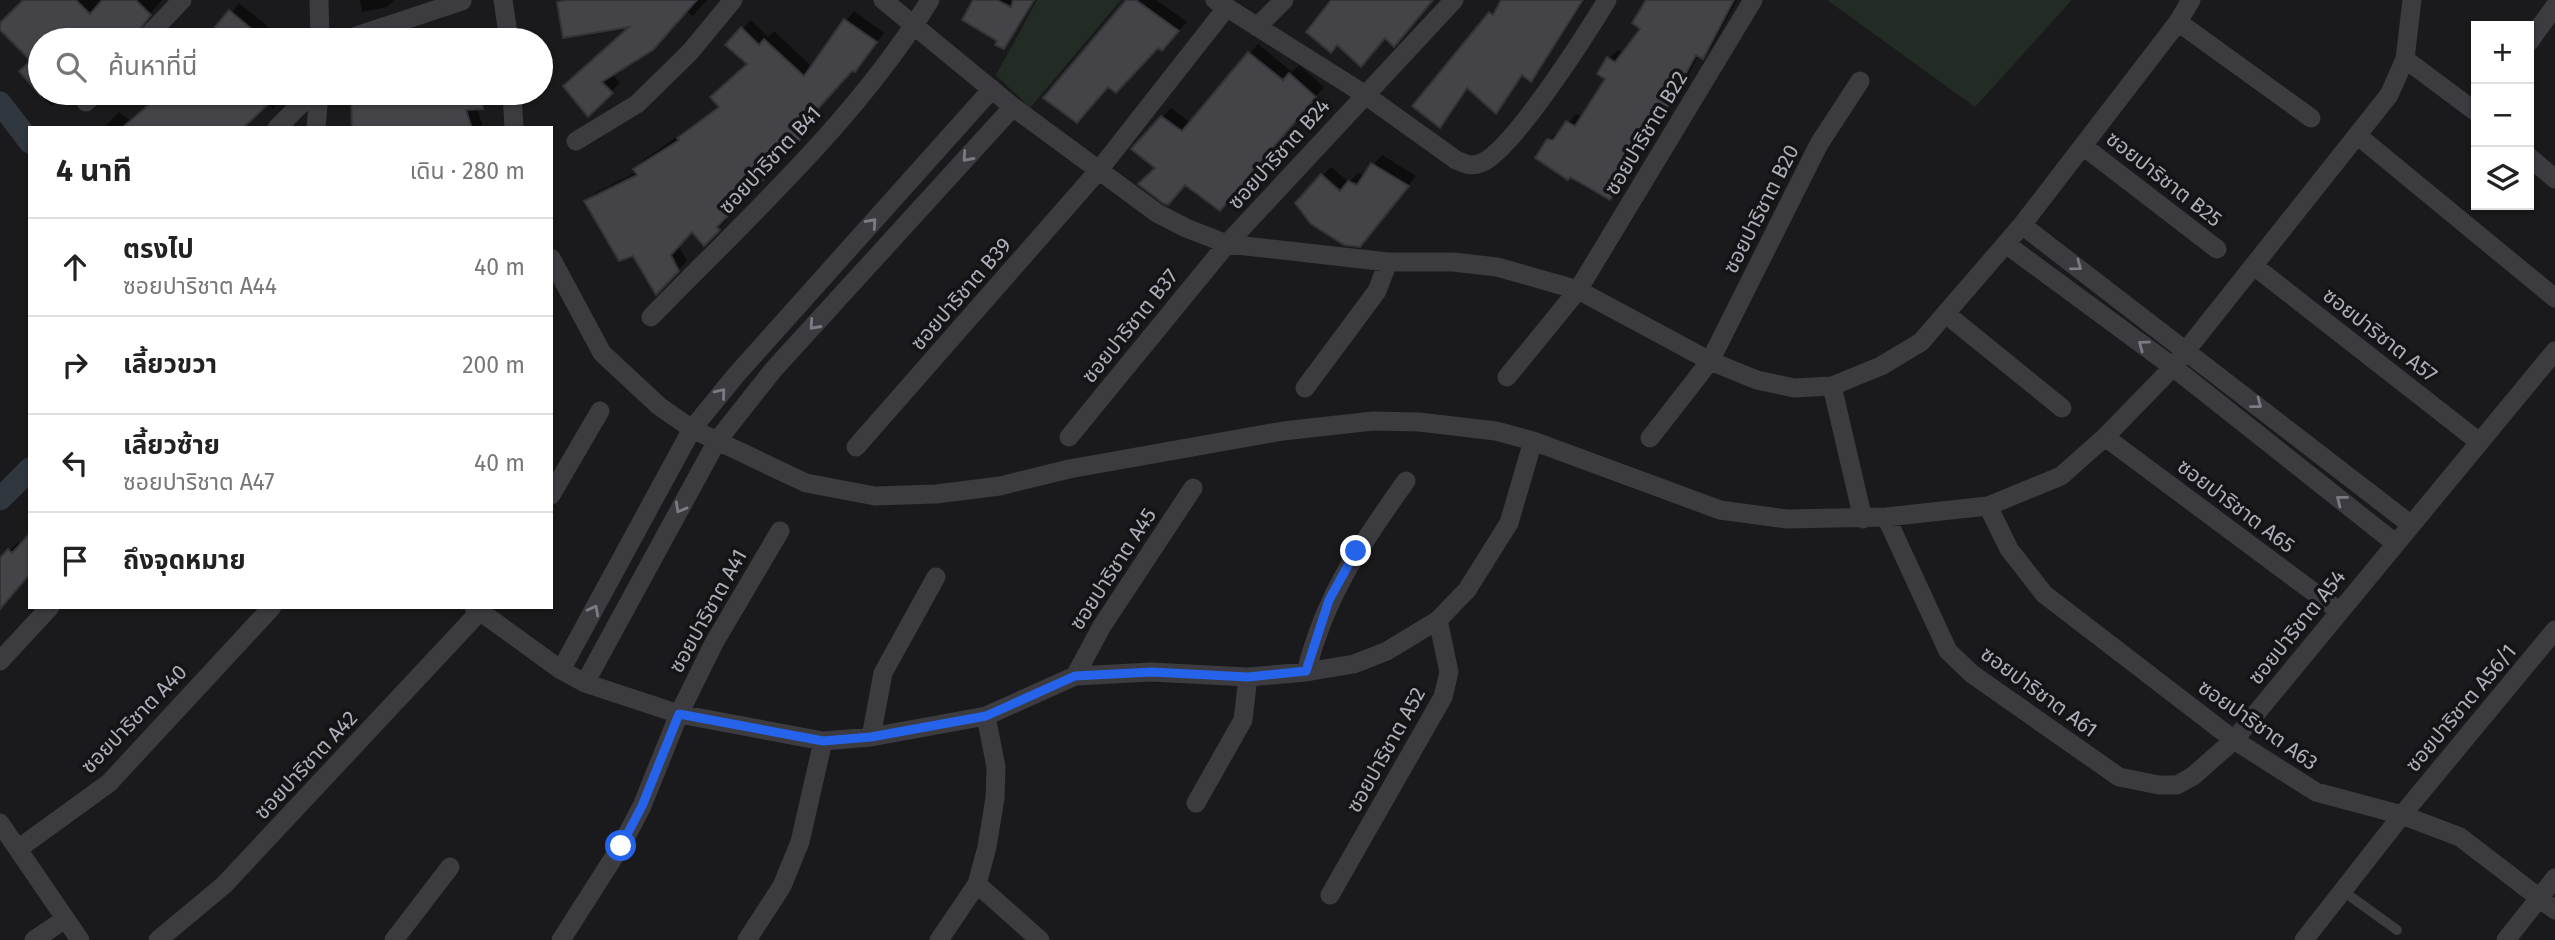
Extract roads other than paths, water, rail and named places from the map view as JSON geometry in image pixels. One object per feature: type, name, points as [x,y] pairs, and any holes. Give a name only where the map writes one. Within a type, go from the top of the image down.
[{"type":"street","points":[[155,28],[182,0]]},
{"type":"street","points":[[319,0],[320,28]]},
{"type":"street","points":[[503,0],[507,28]]},
{"type":"street","points":[[576,141],[637,104],[691,52],[733,0]]},
{"type":"street","points":[[883,0],[1013,107],[1157,213],[1227,244],[1388,262],[1453,262],[1497,267],[1578,290],[1710,361],[1757,380],[1794,388],[1832,386],[1901,356],[1921,342],[2022,225],[2178,22],[2191,0]]},
{"type":"street","name":"ซอยปาริชาต B41","points":[[651,317],[794,172],[876,78],[914,27],[930,0]]},
{"type":"street","points":[[1257,27],[1284,0]]},
{"type":"street","name":"ซอยปาริชาต B24","points":[[1227,244],[1454,0]]},
{"type":"street","points":[[1221,3],[1364,94],[1456,160],[1469,166],[1483,162],[1517,130],[1607,0]]},
{"type":"street","name":"ซอยปาริชาต B22","points":[[1507,377],[1578,290],[1753,0]]},
{"type":"street","points":[[553,262],[602,354],[659,406],[692,429],[806,483],[875,496],[936,494],[1000,486],[1069,469],[1283,431],[1373,421],[1419,422],[1496,431],[1533,441],[1720,510],[1787,519],[1863,519],[1987,506],[2061,476],[2105,437],[2173,367],[2389,95],[2404,59],[2412,0]]},
{"type":"street","points":[[380,28],[462,1]]},
{"type":"street","name":"ซอยปาริชาต B39","points":[[856,447],[1099,170],[1221,3]]},
{"type":"street","points":[[2534,35],[2555,6]]},
{"type":"street","points":[[2178,22],[2311,118]]},
{"type":"street","points":[[2404,59],[2471,108]]},
{"type":"street","name":"ซอยปาริชาต B20","points":[[1650,438],[1710,361],[1819,144],[1860,81]]},
{"type":"street","points":[[561,670],[692,429],[736,375],[992,89]]},
{"type":"street","points":[[279,126],[300,105]]},
{"type":"street","points":[[316,126],[318,105]]},
{"type":"street","points":[[513,105],[514,126]]},
{"type":"street","points":[[584,683],[717,441],[774,369],[1013,107]]},
{"type":"street","points":[[2357,135],[2555,298]]},
{"type":"street","name":"ซอยปาริชาต B25","points":[[2083,146],[2217,249]]},
{"type":"street","points":[[2534,161],[2555,179]]},
{"type":"street","points":[[2022,225],[2187,349],[2410,524]]},
{"type":"street","name":"ซอยปาริชาต B37","points":[[1069,437],[1227,244]]},
{"type":"street","points":[[2006,244],[2173,367],[2395,542]]},
{"type":"street","points":[[1305,388],[1377,291],[1388,262]]},
{"type":"street","name":"ซอยปาริชาต A57","points":[[2254,265],[2478,441]]},
{"type":"street","points":[[1946,314],[2062,408]]},
{"type":"street","name":"ซอยปาริชาต A54","points":[[2234,740],[2478,441],[2555,351]]},
{"type":"street","points":[[1832,386],[1863,519]]},
{"type":"street","points":[[553,492],[600,411]]},
{"type":"street","name":"ซอยปาริชาต A65","points":[[2105,437],[2339,611]]},
{"type":"street","points":[[479,609],[561,670],[584,683],[679,714],[823,741],[871,737],[986,716],[1075,676],[1152,672],[1248,677],[1354,664],[1387,651],[1438,620],[1467,590],[1509,523],[1533,441]]},
{"type":"street","points":[[1306,671],[1329,600],[1356,551],[1406,481]]},
{"type":"street","name":"ซอยปาริชาต A45","points":[[1075,676],[1102,626],[1193,488]]},
{"type":"street","name":"ซอยปาริชาต A63","points":[[1987,506],[2009,549],[2044,594],[2234,740],[2316,792],[2402,815],[2460,836],[2555,910]]},
{"type":"street","name":"ซอยปาริชาต A61","points":[[1886,517],[1948,651],[1972,674],[2119,777],[2159,785],[2177,785],[2193,776],[2234,740]]},
{"type":"street","name":"ซอยปาริชาต A41","points":[[561,940],[632,826],[679,714],[732,608],[779,531]]},
{"type":"street","points":[[871,737],[883,673],[936,577]]},
{"type":"street","points":[[0,661],[48,609]]},
{"type":"street","name":"ซอยปาริชาต A40","points":[[18,849],[109,783],[270,609]]},
{"type":"street","name":"ซอยปาริชาต A42","points":[[159,940],[224,885],[479,609]]},
{"type":"street","name":"ซอยปาริชาต A52","points":[[1330,895],[1443,698],[1449,671],[1438,620]]},
{"type":"street","name":"ซอยปาริชาต A56/1","points":[[2304,940],[2402,815],[2555,630]]},
{"type":"street","points":[[1196,803],[1243,720],[1248,677]]},
{"type":"street","points":[[939,940],[977,884],[995,798],[996,767],[986,716]]},
{"type":"street","points":[[747,940],[782,886],[800,842],[823,741]]},
{"type":"street","points":[[0,823],[80,940]]},
{"type":"street","points":[[394,940],[450,867]]},
{"type":"street","points":[[2506,940],[2555,878]]},
{"type":"street","points":[[977,884],[1040,940]]},
{"type":"street","points":[[34,940],[65,919]]},
{"type":"lane","points":[[2343,891],[2398,930]]},
{"type":"waterway","points":[[0,103],[28,139]]},
{"type":"waterway","points":[[0,499],[28,471]]}]
